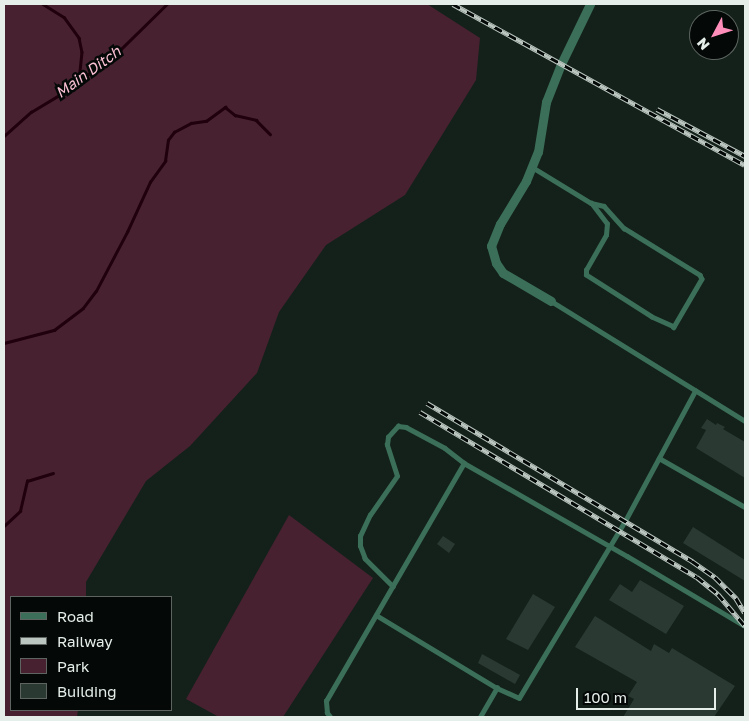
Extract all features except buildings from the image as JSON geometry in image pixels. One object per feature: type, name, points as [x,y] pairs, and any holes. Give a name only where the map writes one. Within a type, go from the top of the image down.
[{"type":"street","points":[[550,302],[503,273],[496,263],[491,246],[500,224],[526,181],[538,152],[546,102],[561,64],[590,4]]},
{"type":"lane","points":[[532,166],[591,203],[604,206],[624,228],[700,274],[702,279],[674,327],[652,316],[586,275],[586,270],[606,235],[607,224],[591,203]]},
{"type":"lane","points":[[550,302],[745,420]]},
{"type":"lane","points":[[376,615],[497,688],[519,698],[610,546],[695,391]]},
{"type":"lane","points":[[393,588],[366,559],[360,546],[360,536],[370,515],[398,476],[387,445],[388,438],[398,426],[406,427],[445,448],[464,464],[610,546],[745,626]]},
{"type":"lane","points":[[659,458],[745,507]]},
{"type":"lane","points":[[330,717],[327,713],[326,701],[464,464]]},
{"type":"lane","points":[[480,717],[497,688]]},
{"type":"green space","points":[[4,4],[427,4],[480,38],[476,80],[405,195],[326,245],[279,312],[257,373],[190,446],[146,481],[86,582],[86,596],[10,596],[10,711],[78,711],[77,717],[4,717]]},
{"type":"green space","points":[[289,515],[373,578],[283,717],[219,717],[186,699]]},
{"type":"waterway","points":[[43,4],[64,17],[79,38],[82,52],[79,81]]},
{"type":"waterway","name":"Main Ditch","points":[[4,136],[31,112],[66,91],[121,49],[167,4]]},
{"type":"waterway","points":[[4,343],[54,330],[83,308],[96,291],[127,232],[150,182],[165,161],[168,140],[174,132],[191,123],[206,121],[225,107],[235,115],[256,120],[270,134]]},
{"type":"waterway","points":[[4,526],[20,511],[27,481],[53,473]]},
{"type":"railway","points":[[453,4],[745,165]]},
{"type":"railway","points":[[657,109],[745,156]]},
{"type":"railway","points":[[427,403],[692,561],[715,577],[736,598],[745,613]]},
{"type":"railway","points":[[420,412],[697,577],[718,594],[745,626]]}]
